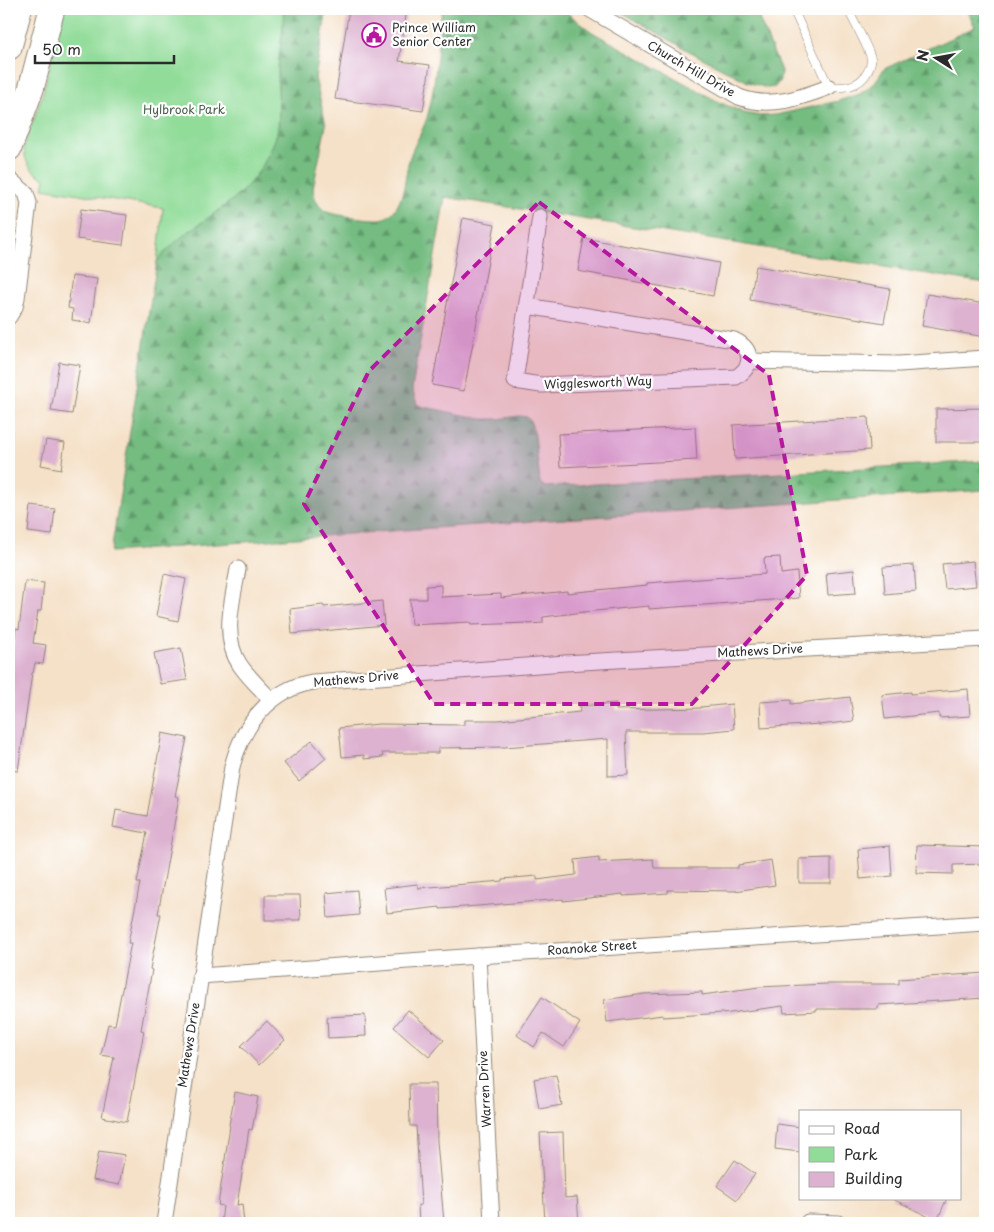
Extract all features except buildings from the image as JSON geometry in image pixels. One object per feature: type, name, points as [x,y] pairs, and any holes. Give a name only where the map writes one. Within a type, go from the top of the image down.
[{"type":"main road","points":[[9,47],[19,9]]},
{"type":"main road","points":[[9,148],[31,89],[52,9]]},
{"type":"street","name":"Church Hill Drive","points":[[590,9],[731,92],[750,101],[762,103],[801,98],[829,87]]},
{"type":"street","points":[[9,179],[28,196],[29,208],[17,298],[15,307],[9,317]]},
{"type":"street","name":"Wigglesworth Way","points":[[540,217],[515,381],[541,385],[736,377],[744,372],[749,360]]},
{"type":"street","points":[[527,306],[734,340],[742,344],[748,352],[749,360],[899,364],[985,358]]},
{"type":"street","points":[[238,569],[230,624],[233,649],[239,664],[271,700]]},
{"type":"street","name":"Mathews Drive","points":[[164,1223],[228,786],[235,756],[249,726],[271,700],[288,689],[313,682],[565,663],[985,639]]},
{"type":"street","name":"Roanoke Street","points":[[200,976],[985,923]]},
{"type":"street","name":"Warren Drive","points":[[478,956],[492,1223]]},
{"type":"street","points":[[808,1222],[838,1223]]},
{"type":"lane","points":[[793,9],[829,87],[838,88],[854,84],[864,78],[871,60],[848,9]]},
{"type":"highlighted area","points":[[539,202],[769,375],[807,575],[692,704],[434,704],[304,504],[369,371]]},
{"type":"green space","name":"Hylbrook Park","points":[[64,9],[301,9],[277,171],[156,273],[163,208],[43,188],[45,179],[32,170],[25,157],[24,147],[42,96]]},
{"type":"green space","points":[[283,9],[327,9],[315,78],[326,125],[313,188],[316,201],[322,209],[329,213],[377,219],[390,215],[399,203],[409,160],[427,118],[435,78],[442,9],[562,9],[592,32],[717,101],[744,113],[760,116],[776,115],[860,94],[873,85],[884,69],[975,27],[967,9],[985,9],[985,283],[445,197],[412,389],[417,404],[420,406],[483,419],[527,417],[535,435],[540,483],[545,487],[985,461],[985,490],[111,552],[157,261],[184,235],[242,191],[251,182],[265,161],[278,126],[278,65]]},
{"type":"green space","points":[[616,9],[755,9],[781,71],[780,80],[775,87],[767,88],[748,82],[687,50]]},
{"type":"place","name":"Prince William Senior Center","points":[[374,35]]}]
